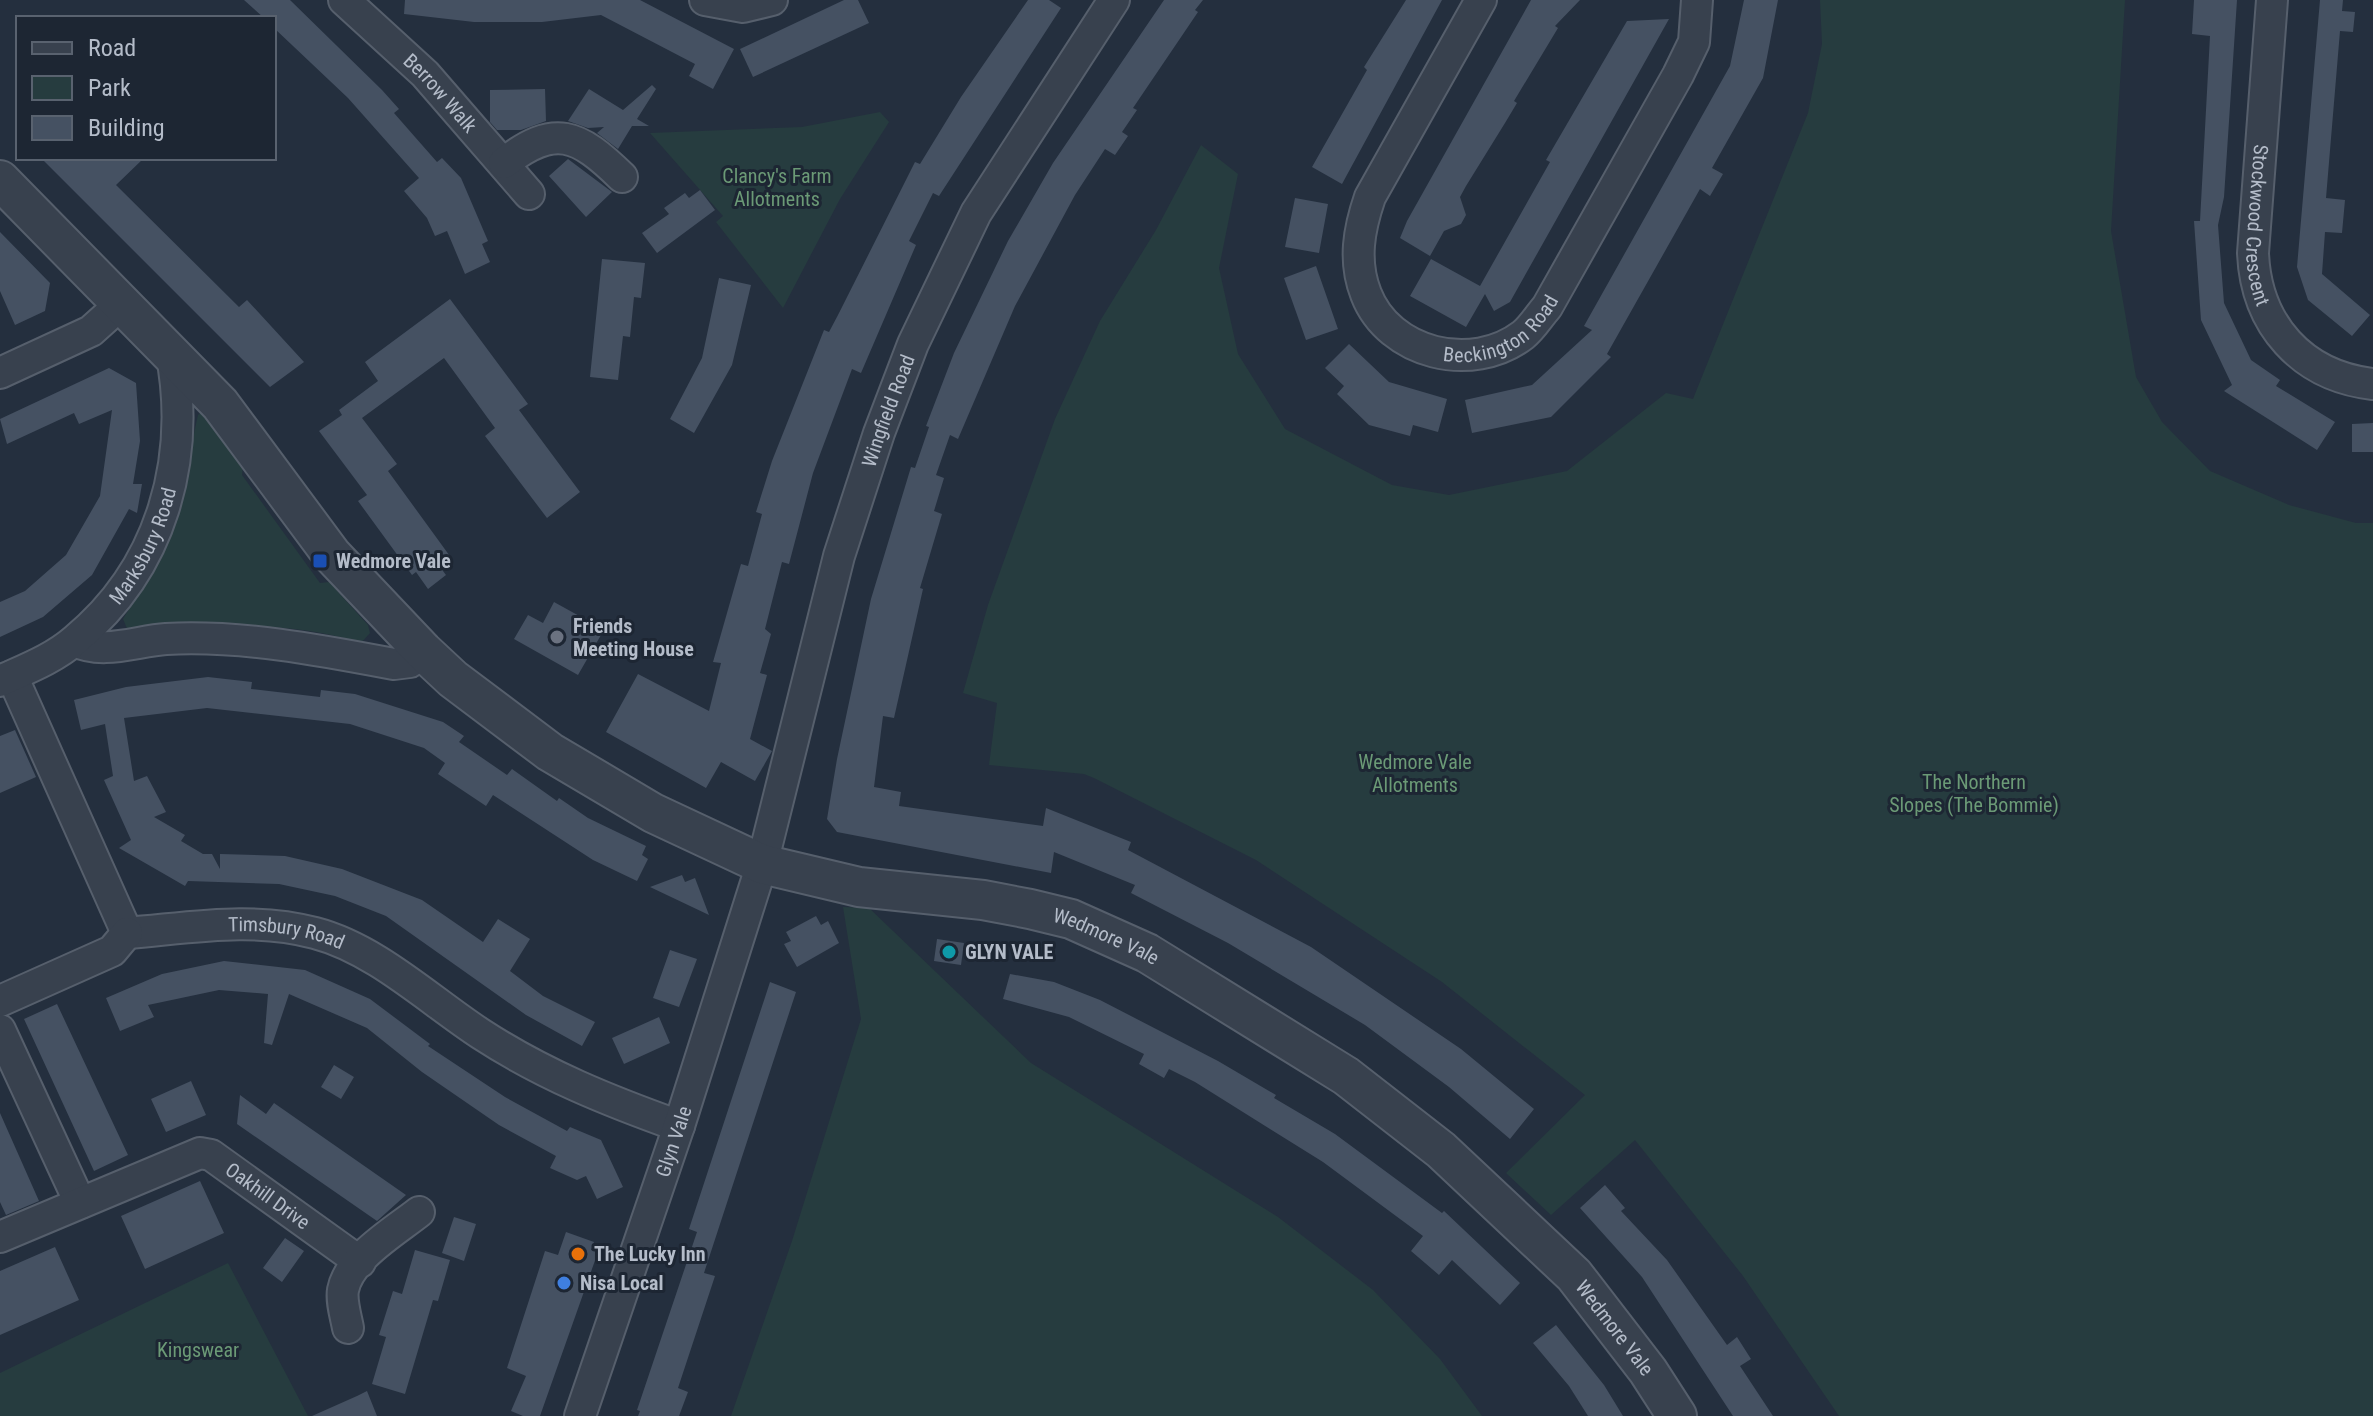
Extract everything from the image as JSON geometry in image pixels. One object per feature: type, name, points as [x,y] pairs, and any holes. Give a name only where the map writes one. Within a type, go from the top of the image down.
[{"type":"street","name":"Berrow Walk","points":[[344,0],[425,74],[529,194]]},
{"type":"street","points":[[705,0],[743,7],[772,0]]},
{"type":"street","name":"Wingfield Road","points":[[762,864],[839,556],[879,433],[913,344],[976,213],[1114,0]]},
{"type":"street","name":"Beckington Road","points":[[1481,0],[1370,197],[1358,230],[1362,279],[1377,316],[1410,342],[1437,355],[1495,350],[1524,335],[1547,307],[1689,53],[1694,42],[1697,0]]},
{"type":"street","name":"Stockwood Crescent","points":[[2272,0],[2253,253],[2257,287],[2271,323],[2299,356],[2331,375],[2373,384]]},
{"type":"street","points":[[504,163],[527,145],[547,138],[570,137],[593,148],[622,177]]},
{"type":"street","name":"Wedmore Vale","points":[[0,180],[220,404],[332,555],[453,679],[600,784],[762,864],[859,887],[1030,909],[1071,919],[1147,953],[1346,1076],[1441,1150],[1574,1275],[1648,1371],[1677,1416]]},
{"type":"street","points":[[0,373],[91,331],[121,304]]},
{"type":"street","name":"Marksbury Road","points":[[6,678],[42,663],[75,641],[103,614],[134,570],[164,513],[176,468],[179,429],[177,384],[171,351]]},
{"type":"street","points":[[75,641],[100,648],[167,639],[294,646],[394,664],[410,662],[423,651]]},
{"type":"street","points":[[0,1001],[112,951],[123,927],[6,678]]},
{"type":"street","name":"Glyn Vale","points":[[580,1416],[679,1126],[762,864]]},
{"type":"street","name":"Timsbury Road","points":[[123,927],[235,922],[316,933],[354,948],[538,1068],[585,1092],[679,1126]]},
{"type":"street","points":[[0,1030],[80,1203]]},
{"type":"street","name":"Oakhill Drive","points":[[0,1237],[192,1155],[205,1153],[360,1262]]},
{"type":"street","points":[[348,1328],[342,1291],[360,1262],[419,1212]]},
{"type":"green space","name":"The Northern Slopes (The Bommie)","points":[[1820,0],[2125,0],[2111,231],[2136,377],[2162,422],[2210,471],[2289,505],[2356,523],[2373,523],[2373,1416],[1839,1416],[1743,1276],[1635,1140],[1551,1215],[1506,1173],[1585,1095],[1442,982],[1256,860],[1094,778],[1084,774],[989,765],[997,703],[963,693],[988,605],[1055,419],[1100,321],[1156,230],[1201,145],[1238,174],[1219,268],[1238,354],[1285,429],[1392,485],[1449,495],[1567,471],[1666,393],[1693,399],[1808,113],[1822,44]]},
{"type":"green space","name":"Clancy's Farm Allotments","points":[[880,112],[889,122],[840,199],[783,308],[716,222],[723,216],[650,133],[802,127]]},
{"type":"green space","points":[[205,409],[244,457],[242,475],[320,583],[329,582],[368,625],[370,633],[361,643],[332,635],[274,627],[216,626],[128,631],[123,619],[168,543],[182,495],[198,415]]},
{"type":"green space","points":[[843,907],[869,908],[1031,1063],[1278,1217],[1373,1290],[1440,1359],[1482,1416],[731,1416],[792,1241],[861,1019]]},
{"type":"green space","name":"Kingswear","points":[[228,1263],[308,1416],[0,1416],[0,1373]]},
{"type":"building","points":[[244,0],[290,0],[382,90],[399,109],[394,113],[437,162],[442,158],[461,178],[488,241],[482,244],[490,262],[465,274],[447,231],[435,236],[427,218],[404,191],[419,178],[348,98],[276,30],[276,16],[262,16]]},
{"type":"building","points":[[405,0],[640,0],[734,49],[713,89],[689,76],[695,64],[601,15],[542,22],[474,22],[404,14]]},
{"type":"building","points":[[844,0],[858,0],[869,23],[753,77],[740,49]]},
{"type":"building","points":[[1028,0],[1049,0],[1061,8],[939,196],[933,193],[909,241],[916,245],[861,373],[852,369],[813,473],[789,564],[782,562],[765,629],[771,634],[760,673],[767,675],[750,739],[772,751],[755,781],[721,762],[706,788],[606,732],[638,674],[709,711],[721,663],[713,662],[741,564],[748,566],[762,514],[756,512],[772,461],[824,330],[829,332],[915,162],[920,164],[961,97]]},
{"type":"building","points":[[1164,0],[1203,0],[1133,108],[1137,110],[1122,132],[1128,136],[1115,155],[1105,149],[1075,195],[1015,306],[958,439],[950,435],[936,475],[944,478],[934,511],[942,514],[920,588],[923,589],[894,718],[883,716],[874,787],[901,792],[899,806],[1043,826],[1046,808],[1131,842],[1128,850],[1311,947],[1461,1049],[1534,1109],[1510,1139],[1449,1087],[1365,1025],[1228,943],[1131,893],[1135,885],[1054,852],[1051,873],[837,832],[827,819],[871,599],[911,467],[915,468],[929,427],[926,426],[954,353],[1008,241],[1053,163]]},
{"type":"building","points":[[1406,0],[1442,0],[1342,184],[1312,167],[1367,70],[1364,67]]},
{"type":"building","points":[[1531,0],[1580,0],[1555,26],[1558,28],[1514,101],[1517,103],[1460,197],[1466,215],[1461,224],[1444,231],[1430,256],[1400,238]]},
{"type":"building","points":[[1744,0],[1778,0],[1763,78],[1712,168],[1723,174],[1710,196],[1700,189],[1607,354],[1611,357],[1551,417],[1472,433],[1465,400],[1532,385],[1592,330],[1584,326],[1730,66]]},
{"type":"building","points":[[2194,0],[2237,0],[2224,197],[2218,225],[2224,303],[2251,360],[2280,380],[2276,386],[2335,422],[2317,450],[2224,391],[2232,385],[2201,320],[2194,221],[2200,221],[2210,36],[2192,34]]},
{"type":"building","points":[[2320,0],[2343,0],[2342,11],[2355,12],[2353,32],[2340,31],[2326,198],[2345,200],[2342,233],[2325,232],[2322,274],[2370,315],[2352,336],[2308,300],[2297,267]]},
{"type":"building","points":[[1669,19],[1510,302],[1494,311],[1485,294],[1466,327],[1410,296],[1431,259],[1480,286],[1550,162],[1546,160],[1627,21]]},
{"type":"building","points":[[652,85],[656,89],[637,119],[649,126],[632,126],[618,149],[597,133],[604,127],[588,128],[568,121],[589,89],[623,110]]},
{"type":"building","points":[[545,89],[546,121],[521,130],[497,130],[490,122],[490,90]]},
{"type":"building","points":[[568,159],[612,192],[586,217],[549,176]]},
{"type":"building","points":[[43,160],[142,160],[116,185],[239,307],[247,300],[304,362],[270,387]]},
{"type":"building","points":[[700,190],[715,210],[657,253],[642,233],[669,214],[664,208],[685,193],[689,198]]},
{"type":"building","points":[[1295,198],[1328,204],[1319,253],[1285,247]]},
{"type":"building","points":[[0,232],[50,283],[45,311],[15,325],[0,291]]},
{"type":"building","points":[[602,259],[645,263],[641,298],[634,297],[630,337],[623,336],[618,380],[590,377]]},
{"type":"building","points":[[1316,266],[1338,329],[1306,340],[1284,278]]},
{"type":"building","points":[[719,278],[751,285],[732,365],[694,433],[670,419],[702,358]]},
{"type":"building","points":[[450,299],[528,404],[519,410],[580,492],[547,518],[485,436],[495,428],[444,358],[362,418],[397,464],[388,471],[452,559],[440,567],[446,575],[428,589],[416,572],[412,575],[358,501],[367,495],[319,431],[342,415],[339,410],[378,381],[365,362]]},
{"type":"building","points":[[1349,344],[1389,382],[1447,399],[1438,432],[1413,425],[1410,436],[1369,425],[1337,394],[1344,386],[1325,368]]},
{"type":"building","points":[[109,368],[136,383],[140,441],[133,484],[142,484],[137,513],[129,509],[92,575],[43,617],[0,637],[0,602],[25,591],[66,555],[100,496],[112,410],[79,424],[74,413],[7,444],[0,419]]},
{"type":"building","points":[[2373,423],[2373,452],[2352,452],[2352,424]]},
{"type":"building","name":"Friends Meeting House","points":[[554,602],[592,623],[589,628],[601,635],[578,675],[514,639],[528,615],[543,623]]},
{"type":"building","points":[[208,677],[252,682],[251,689],[320,697],[321,690],[355,694],[443,722],[464,736],[459,742],[507,775],[512,769],[557,801],[559,798],[588,818],[646,846],[642,855],[648,859],[637,881],[593,860],[493,795],[486,806],[438,774],[445,763],[424,748],[350,724],[207,708],[124,718],[134,781],[147,776],[166,812],[154,817],[185,835],[181,841],[203,854],[212,854],[220,869],[220,854],[285,856],[342,869],[422,900],[483,942],[498,919],[530,939],[510,971],[543,996],[595,1022],[582,1046],[526,1015],[386,916],[335,896],[279,884],[188,881],[185,886],[119,848],[131,840],[104,780],[113,776],[105,724],[81,730],[74,700],[126,687]]},
{"type":"building","points":[[15,730],[36,777],[0,793],[0,736]]},
{"type":"building","points":[[682,875],[685,882],[695,878],[709,915],[650,887]]},
{"type":"building","points":[[816,916],[821,925],[828,921],[839,943],[797,967],[784,944],[791,941],[786,932]]},
{"type":"building","name":"GLYN VALE","points":[[937,939],[964,943],[961,965],[934,961]]},
{"type":"building","points":[[670,950],[697,959],[679,1007],[653,998]]},
{"type":"building","points":[[224,961],[305,970],[370,999],[430,1044],[428,1046],[505,1097],[567,1131],[570,1127],[601,1140],[623,1187],[597,1199],[586,1176],[577,1180],[550,1168],[556,1156],[499,1125],[422,1072],[367,1028],[289,994],[272,1045],[264,1043],[268,994],[219,990],[148,1005],[154,1017],[120,1031],[106,998],[162,974]]},
{"type":"building","points":[[1010,974],[1054,982],[1100,1000],[1276,1095],[1274,1098],[1335,1134],[1442,1213],[1444,1211],[1520,1283],[1500,1305],[1452,1260],[1439,1275],[1411,1251],[1423,1236],[1323,1162],[1195,1082],[1169,1069],[1164,1078],[1139,1064],[1144,1054],[1069,1017],[1003,999]]},
{"type":"building","points":[[770,982],[796,992],[704,1273],[715,1276],[678,1388],[688,1392],[679,1416],[638,1416],[640,1411],[637,1410],[697,1232],[689,1229]]},
{"type":"building","points":[[57,1004],[128,1155],[94,1171],[24,1019]]},
{"type":"building","points":[[659,1017],[670,1043],[624,1064],[612,1038]]},
{"type":"building","points":[[334,1065],[354,1077],[341,1099],[321,1087]]},
{"type":"building","points":[[191,1081],[206,1115],[166,1132],[151,1099]]},
{"type":"building","points":[[240,1095],[266,1114],[274,1103],[406,1195],[377,1221],[237,1124]]},
{"type":"building","points":[[0,1113],[39,1201],[6,1215],[0,1202]]},
{"type":"building","points":[[200,1181],[224,1233],[145,1269],[121,1216]]},
{"type":"building","points":[[1605,1185],[1625,1208],[1621,1211],[1667,1260],[1727,1345],[1737,1337],[1751,1359],[1740,1366],[1773,1416],[1733,1416],[1642,1277],[1580,1208]]},
{"type":"building","points":[[454,1217],[476,1224],[464,1261],[442,1253]]},
{"type":"building","points":[[566,1232],[594,1242],[591,1250],[598,1252],[540,1416],[523,1416],[511,1411],[526,1376],[507,1368],[545,1251],[558,1255]]},
{"type":"building","points":[[285,1238],[304,1251],[282,1282],[263,1268]]},
{"type":"building","points":[[55,1247],[79,1300],[0,1335],[0,1271]]},
{"type":"building","points":[[415,1250],[450,1260],[438,1301],[433,1300],[405,1394],[372,1384],[386,1337],[379,1335],[393,1291],[402,1294]]},
{"type":"building","points":[[1556,1325],[1604,1385],[1623,1416],[1588,1416],[1569,1386],[1533,1343]]},
{"type":"building","points":[[367,1391],[377,1416],[312,1416],[357,1396]]},
{"type":"place","name":"Wedmore Vale","points":[[320,561]]},
{"type":"place","name":"Friends Meeting House","points":[[557,637]]},
{"type":"place","name":"GLYN VALE","points":[[949,952]]},
{"type":"place","name":"The Lucky Inn","points":[[578,1254]]},
{"type":"place","name":"Nisa Local","points":[[564,1283]]},
{"type":"park label","name":"Wedmore Vale Allotments","points":[[1415,774]]}]
